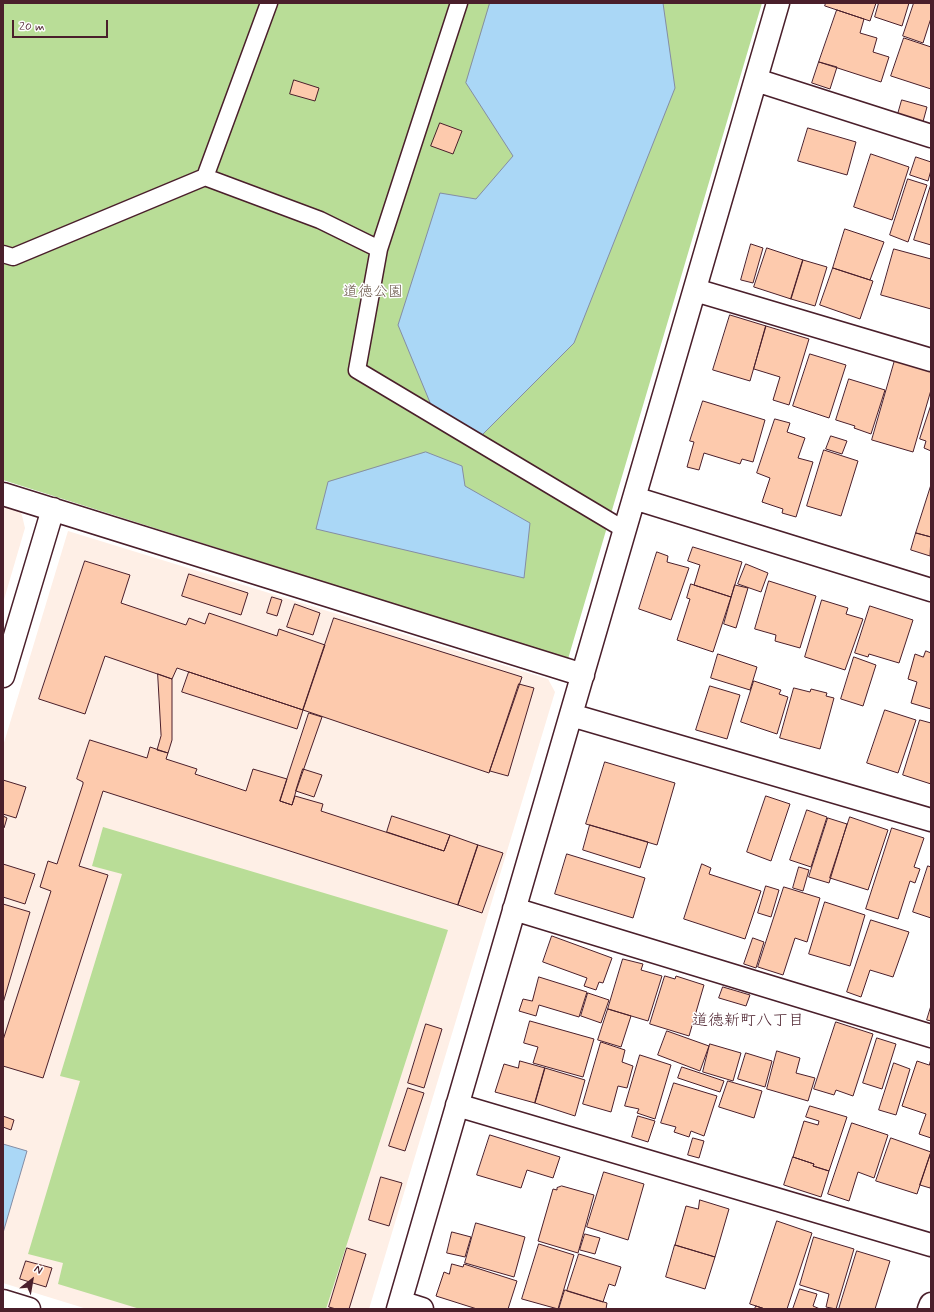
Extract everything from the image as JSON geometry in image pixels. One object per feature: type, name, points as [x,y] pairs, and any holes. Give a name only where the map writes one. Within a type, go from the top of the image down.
[{"type":"street","points":[[422,1309],[399,1305],[778,3]]},
{"type":"street","points":[[756,80],[931,136]]},
{"type":"street","points":[[695,290],[931,360]]},
{"type":"street","points":[[3,494],[583,675]]},
{"type":"street","points":[[634,498],[931,590]]},
{"type":"street","points":[[3,676],[53,509]]},
{"type":"street","points":[[571,715],[931,820]]},
{"type":"street","points":[[514,910],[931,1036]]},
{"type":"street","points":[[457,1105],[931,1245]]},
{"type":"street","points":[[3,1301],[29,1309]]},
{"type":"street","points":[[929,1309],[931,1304]]},
{"type":"lane","points":[[205,177],[269,3]]},
{"type":"lane","points":[[459,3],[379,249],[357,370],[625,530]]},
{"type":"lane","points":[[3,254],[13,257],[205,177],[320,220],[379,249]]},
{"type":"shaded area","points":[[3,502],[20,507],[25,528],[3,603]]},
{"type":"shaded area","points":[[68,531],[548,679],[555,692],[369,1309],[87,1309],[3,1283],[3,746]]},
{"type":"green space","name":"道徳公園","points":[[3,3],[762,3],[568,659],[3,480]]},
{"type":"green space","points":[[103,827],[448,930],[326,1309],[140,1309],[58,1284],[63,1263],[28,1254],[80,1081],[60,1076],[122,874],[92,866]]},
{"type":"water","points":[[490,3],[663,3],[675,88],[574,343],[476,441],[436,417],[398,325],[440,193],[476,199],[513,156],[466,83]]},
{"type":"water","points":[[426,452],[462,466],[465,486],[530,523],[524,578],[316,529],[328,482]]},
{"type":"water","points":[[3,1144],[27,1151],[3,1233]]},
{"type":"building","points":[[826,3],[876,3],[870,21],[825,6]]},
{"type":"building","points":[[879,3],[909,3],[902,26],[875,17]]},
{"type":"building","points":[[914,3],[931,3],[931,18],[923,43],[903,36]]},
{"type":"building","points":[[837,10],[864,19],[860,33],[877,38],[873,52],[889,57],[881,82],[819,62]]},
{"type":"building","points":[[904,38],[931,47],[931,89],[891,76]]},
{"type":"building","points":[[819,62],[837,67],[830,89],[812,83]]},
{"type":"building","points":[[294,80],[319,88],[315,101],[290,94]]},
{"type":"building","points":[[902,100],[927,107],[921,129],[896,121]]},
{"type":"building","points":[[440,123],[462,131],[453,154],[431,146]]},
{"type":"building","points":[[808,128],[856,142],[847,175],[798,161]]},
{"type":"building","points":[[871,154],[909,167],[892,220],[854,207]]},
{"type":"building","points":[[916,157],[931,162],[931,170],[928,181],[910,175]]},
{"type":"building","points":[[908,179],[927,185],[908,242],[890,235]]},
{"type":"building","points":[[931,184],[931,245],[914,240]]},
{"type":"building","points":[[845,229],[884,242],[870,280],[833,268]]},
{"type":"building","points":[[751,244],[763,248],[753,283],[741,280]]},
{"type":"building","points":[[767,248],[803,260],[791,299],[754,287]]},
{"type":"building","points":[[894,249],[931,259],[931,309],[881,295]]},
{"type":"building","points":[[803,260],[827,267],[815,306],[791,299]]},
{"type":"building","points":[[833,268],[873,281],[860,319],[820,305]]},
{"type":"building","points":[[730,315],[766,326],[750,381],[713,370]]},
{"type":"building","points":[[766,326],[809,339],[789,405],[773,400],[780,377],[754,369]]},
{"type":"building","points":[[810,354],[846,365],[829,418],[793,406]]},
{"type":"building","points":[[895,360],[931,370],[931,390],[913,452],[872,440]]},
{"type":"building","points":[[849,379],[885,390],[871,434],[854,428],[855,426],[836,420]]},
{"type":"building","points":[[703,401],[765,420],[753,462],[742,459],[740,464],[704,453],[699,470],[687,467],[694,442],[690,441]]},
{"type":"building","points":[[931,405],[931,451],[924,448],[926,441],[920,439]]},
{"type":"building","points":[[775,419],[790,423],[787,432],[805,438],[798,458],[813,462],[796,517],[782,513],[783,509],[762,502],[770,478],[757,473]]},
{"type":"building","points":[[831,436],[847,441],[842,454],[826,449]]},
{"type":"building","points":[[824,450],[858,461],[841,516],[807,506]]},
{"type":"building","points":[[931,485],[931,537],[916,533]]},
{"type":"building","points":[[916,533],[931,537],[930,556],[911,550]]},
{"type":"building","points":[[693,547],[742,562],[731,597],[694,585],[700,565],[688,561]]},
{"type":"building","points":[[657,552],[668,556],[667,562],[689,568],[671,620],[639,609]]},
{"type":"building","points":[[85,561],[130,575],[121,603],[186,625],[189,618],[205,624],[209,613],[277,636],[279,629],[325,645],[303,710],[177,668],[172,679],[105,656],[85,714],[39,699]]},
{"type":"building","points":[[746,564],[768,573],[761,592],[738,584]]},
{"type":"building","points":[[189,574],[248,593],[241,615],[182,596]]},
{"type":"building","points":[[769,581],[816,596],[800,648],[775,641],[776,635],[755,629]]},
{"type":"building","points":[[691,584],[731,597],[713,652],[677,640],[690,599],[687,598]]},
{"type":"building","points":[[735,585],[748,588],[736,628],[724,624]]},
{"type":"building","points":[[272,597],[282,600],[277,616],[267,613]]},
{"type":"building","points":[[822,600],[848,608],[846,614],[863,619],[845,670],[805,657]]},
{"type":"building","points":[[295,604],[320,613],[313,635],[287,627]]},
{"type":"building","points":[[870,606],[913,620],[899,663],[869,654],[868,657],[855,653]]},
{"type":"building","points":[[334,618],[522,677],[489,773],[303,710]]},
{"type":"building","points":[[926,651],[931,653],[931,709],[911,703],[917,682],[908,679],[915,654],[923,657]]},
{"type":"building","points":[[718,654],[757,667],[750,690],[711,678]]},
{"type":"building","points":[[854,657],[876,665],[863,706],[841,699]]},
{"type":"building","points":[[189,672],[303,710],[297,729],[182,692]]},
{"type":"building","points":[[158,674],[172,679],[172,740],[168,753],[157,750],[161,736]]},
{"type":"building","points":[[754,681],[781,690],[779,694],[788,697],[777,734],[741,722]]},
{"type":"building","points":[[519,684],[534,688],[508,776],[490,771]]},
{"type":"building","points":[[710,686],[740,695],[727,739],[696,730]]},
{"type":"building","points":[[794,688],[810,692],[811,689],[827,693],[826,696],[834,698],[820,749],[780,738]]},
{"type":"building","points":[[885,710],[916,720],[898,773],[867,763]]},
{"type":"building","points":[[309,713],[322,717],[292,805],[280,801]]},
{"type":"building","points":[[920,720],[931,723],[931,784],[903,775]]},
{"type":"building","points":[[90,740],[147,758],[150,747],[168,753],[166,759],[197,769],[195,774],[246,791],[253,769],[287,779],[280,801],[292,805],[295,796],[323,804],[321,811],[444,851],[450,835],[478,845],[458,905],[103,791],[79,866],[108,875],[43,1078],[3,1066],[3,1040],[51,891],[40,887],[48,861],[57,864],[83,784],[83,782],[77,779]]},
{"type":"building","points":[[605,762],[675,783],[657,845],[586,824]]},
{"type":"building","points":[[303,769],[322,775],[314,797],[296,791]]},
{"type":"building","points":[[3,780],[26,787],[16,818],[3,814]]},
{"type":"building","points":[[766,796],[790,804],[771,861],[747,852]]},
{"type":"building","points":[[807,810],[827,817],[811,867],[790,860]]},
{"type":"building","points":[[3,816],[7,818],[4,828],[3,827]]},
{"type":"building","points":[[392,816],[450,835],[444,851],[387,832]]},
{"type":"building","points":[[850,817],[888,830],[868,890],[830,878]]},
{"type":"building","points":[[828,818],[847,824],[829,883],[809,877]]},
{"type":"building","points":[[590,825],[648,842],[640,868],[583,850]]},
{"type":"building","points":[[892,828],[924,838],[914,867],[920,869],[915,883],[910,881],[898,919],[866,909]]},
{"type":"building","points":[[478,845],[503,853],[482,913],[458,905]]},
{"type":"building","points":[[567,854],[645,878],[633,918],[555,894]]},
{"type":"building","points":[[3,864],[35,874],[25,904],[3,897]]},
{"type":"building","points":[[702,864],[711,868],[709,874],[761,891],[745,939],[684,919]]},
{"type":"building","points":[[928,866],[931,867],[931,918],[913,912]]},
{"type":"building","points":[[799,867],[809,870],[803,891],[793,888]]},
{"type":"building","points":[[766,886],[779,890],[771,917],[758,913]]},
{"type":"building","points":[[784,887],[820,898],[807,942],[795,938],[783,975],[758,967]]},
{"type":"building","points":[[825,902],[865,915],[850,966],[809,954]]},
{"type":"building","points":[[3,904],[30,912],[3,1003]]},
{"type":"building","points":[[871,920],[909,932],[893,977],[870,970],[861,997],[847,992]]},
{"type":"building","points":[[552,936],[612,958],[603,983],[599,982],[596,990],[584,986],[587,978],[543,962]]},
{"type":"building","points":[[753,938],[764,942],[756,968],[744,964]]},
{"type":"building","points":[[623,959],[643,964],[641,970],[662,976],[648,1021],[608,1009]]},
{"type":"building","points":[[665,976],[675,979],[676,976],[704,985],[689,1036],[650,1024]]},
{"type":"building","points":[[539,977],[587,992],[579,1017],[539,1005],[536,1016],[519,1011],[523,999],[532,1001]]},
{"type":"building","points":[[723,987],[750,995],[746,1006],[719,998]]},
{"type":"building","points":[[588,993],[609,1000],[601,1023],[581,1016]]},
{"type":"building","points":[[931,1006],[931,1021],[927,1020]]},
{"type":"building","points":[[608,1009],[631,1016],[621,1047],[598,1040]]},
{"type":"building","points":[[530,1021],[594,1039],[583,1077],[533,1063],[538,1047],[524,1043]]},
{"type":"building","points":[[836,1022],[873,1034],[853,1096],[836,1090],[834,1095],[814,1089]]},
{"type":"building","points":[[426,1024],[442,1029],[424,1088],[408,1083]]},
{"type":"building","points":[[667,1031],[709,1046],[700,1071],[658,1055]]},
{"type":"building","points":[[877,1038],[896,1044],[882,1089],[863,1083]]},
{"type":"building","points":[[601,1042],[625,1050],[622,1062],[633,1066],[627,1088],[618,1086],[611,1112],[583,1104]]},
{"type":"building","points":[[710,1044],[741,1053],[733,1081],[703,1072]]},
{"type":"building","points":[[777,1051],[800,1058],[796,1073],[815,1078],[808,1101],[767,1089]]},
{"type":"building","points":[[746,1053],[772,1061],[765,1087],[738,1079]]},
{"type":"building","points":[[640,1055],[671,1065],[655,1119],[637,1113],[639,1109],[625,1106]]},
{"type":"building","points":[[931,1059],[931,1138],[919,1134],[926,1114],[902,1106],[917,1061],[929,1065]]},
{"type":"building","points":[[520,1061],[545,1068],[535,1103],[495,1092],[504,1064],[518,1068]]},
{"type":"building","points":[[894,1063],[910,1069],[896,1115],[879,1110]]},
{"type":"building","points":[[682,1067],[724,1081],[720,1092],[678,1078]]},
{"type":"building","points":[[545,1068],[585,1080],[575,1116],[535,1103]]},
{"type":"building","points":[[728,1081],[762,1091],[754,1118],[719,1107]]},
{"type":"building","points":[[674,1083],[717,1096],[704,1136],[691,1131],[689,1137],[674,1132],[676,1127],[661,1123]]},
{"type":"building","points":[[408,1088],[424,1093],[405,1151],[389,1146]]},
{"type":"building","points":[[810,1106],[847,1117],[829,1171],[793,1157],[804,1121],[818,1125],[819,1121],[806,1117]]},
{"type":"building","points":[[3,1116],[14,1120],[11,1130],[3,1127]]},
{"type":"building","points":[[638,1116],[655,1121],[648,1142],[632,1137]]},
{"type":"building","points":[[852,1123],[888,1135],[874,1178],[858,1172],[849,1201],[828,1194]]},
{"type":"building","points":[[490,1135],[560,1157],[553,1178],[527,1170],[521,1188],[477,1175]]},
{"type":"building","points":[[693,1138],[704,1141],[699,1158],[688,1155]]},
{"type":"building","points":[[891,1138],[931,1152],[917,1194],[876,1181]]},
{"type":"building","points":[[931,1152],[931,1184],[930,1188],[920,1185]]},
{"type":"building","points":[[793,1157],[829,1171],[821,1197],[784,1185]]},
{"type":"building","points":[[604,1172],[644,1184],[628,1240],[587,1227]]},
{"type":"building","points":[[381,1177],[402,1183],[389,1226],[369,1220]]},
{"type":"building","points":[[562,1186],[594,1195],[578,1253],[538,1241],[553,1189],[557,1190],[557,1188]]},
{"type":"building","points":[[700,1200],[729,1209],[715,1257],[675,1245],[686,1206],[698,1209]]},
{"type":"building","points":[[777,1221],[812,1233],[787,1309],[765,1309],[750,1304]]},
{"type":"building","points":[[476,1223],[525,1237],[514,1277],[465,1263]]},
{"type":"building","points":[[452,1232],[471,1237],[465,1257],[447,1253]]},
{"type":"building","points":[[585,1234],[600,1238],[595,1254],[580,1250]]},
{"type":"building","points":[[814,1237],[854,1249],[836,1309],[826,1307],[829,1294],[800,1285]]},
{"type":"building","points":[[539,1244],[574,1255],[558,1309],[522,1299]]},
{"type":"building","points":[[675,1245],[715,1257],[705,1289],[666,1277]]},
{"type":"building","points":[[347,1248],[366,1254],[349,1309],[336,1309],[329,1307]]},
{"type":"building","points":[[857,1251],[890,1261],[875,1309],[839,1309]]},
{"type":"building","points":[[579,1254],[621,1267],[615,1286],[609,1284],[603,1302],[567,1291]]},
{"type":"building","points":[[26,1261],[52,1268],[46,1287],[20,1279]]},
{"type":"building","points":[[452,1264],[463,1267],[464,1264],[517,1281],[508,1309],[477,1309],[436,1296],[444,1272],[449,1274]]},
{"type":"building","points":[[800,1289],[817,1294],[813,1306],[820,1309],[793,1309]]},
{"type":"building","points":[[565,1290],[607,1303],[606,1309],[559,1309]]},
{"type":"building","points":[[756,1306],[765,1309],[755,1309]]},
{"type":"district","name":"道徳新町八丁目","points":[[748,1022]]}]
